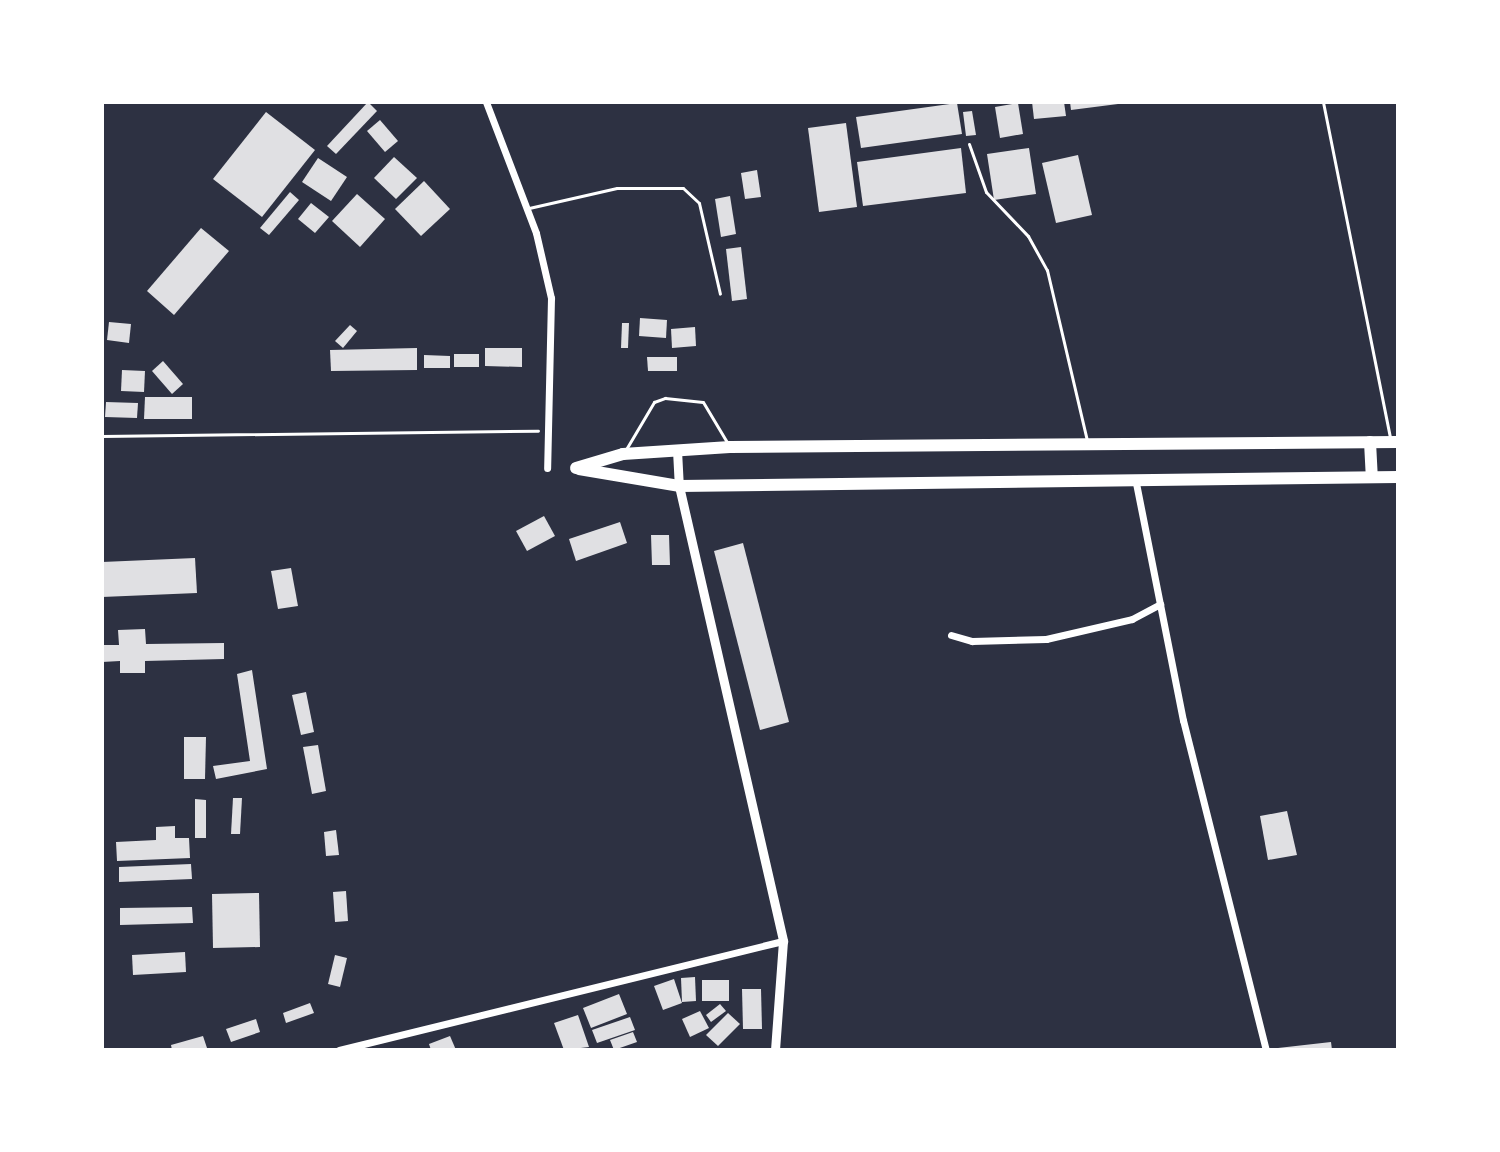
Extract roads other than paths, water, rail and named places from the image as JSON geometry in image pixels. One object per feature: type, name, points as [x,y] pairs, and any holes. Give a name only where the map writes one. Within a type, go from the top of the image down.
[{"type":"highway","points":[[1394,442],[1087,441],[730,447],[623,454],[576,468],[679,486],[1136,483],[1398,477]]},
{"type":"highway","points":[[1370,442],[1372,477]]},
{"type":"street","points":[[486,102],[526,208],[551,298],[545,431],[547,468]]},
{"type":"street","points":[[677,450],[679,486],[783,941],[775,1050]]},
{"type":"street","points":[[1136,483],[1207,822],[1251,976],[1266,1050]]},
{"type":"street","points":[[951,635],[972,641],[1046,639],[1112,625],[1160,604]]},
{"type":"street","points":[[339,1050],[783,941]]},
{"type":"lane","points":[[1323,102],[1394,442]]},
{"type":"lane","points":[[969,144],[986,192],[1028,236],[1047,270],[1087,441]]},
{"type":"lane","points":[[526,208],[617,188],[657,184],[683,188],[699,203],[720,294]]},
{"type":"lane","points":[[623,454],[654,402],[665,398],[703,402],[730,447]]}]
